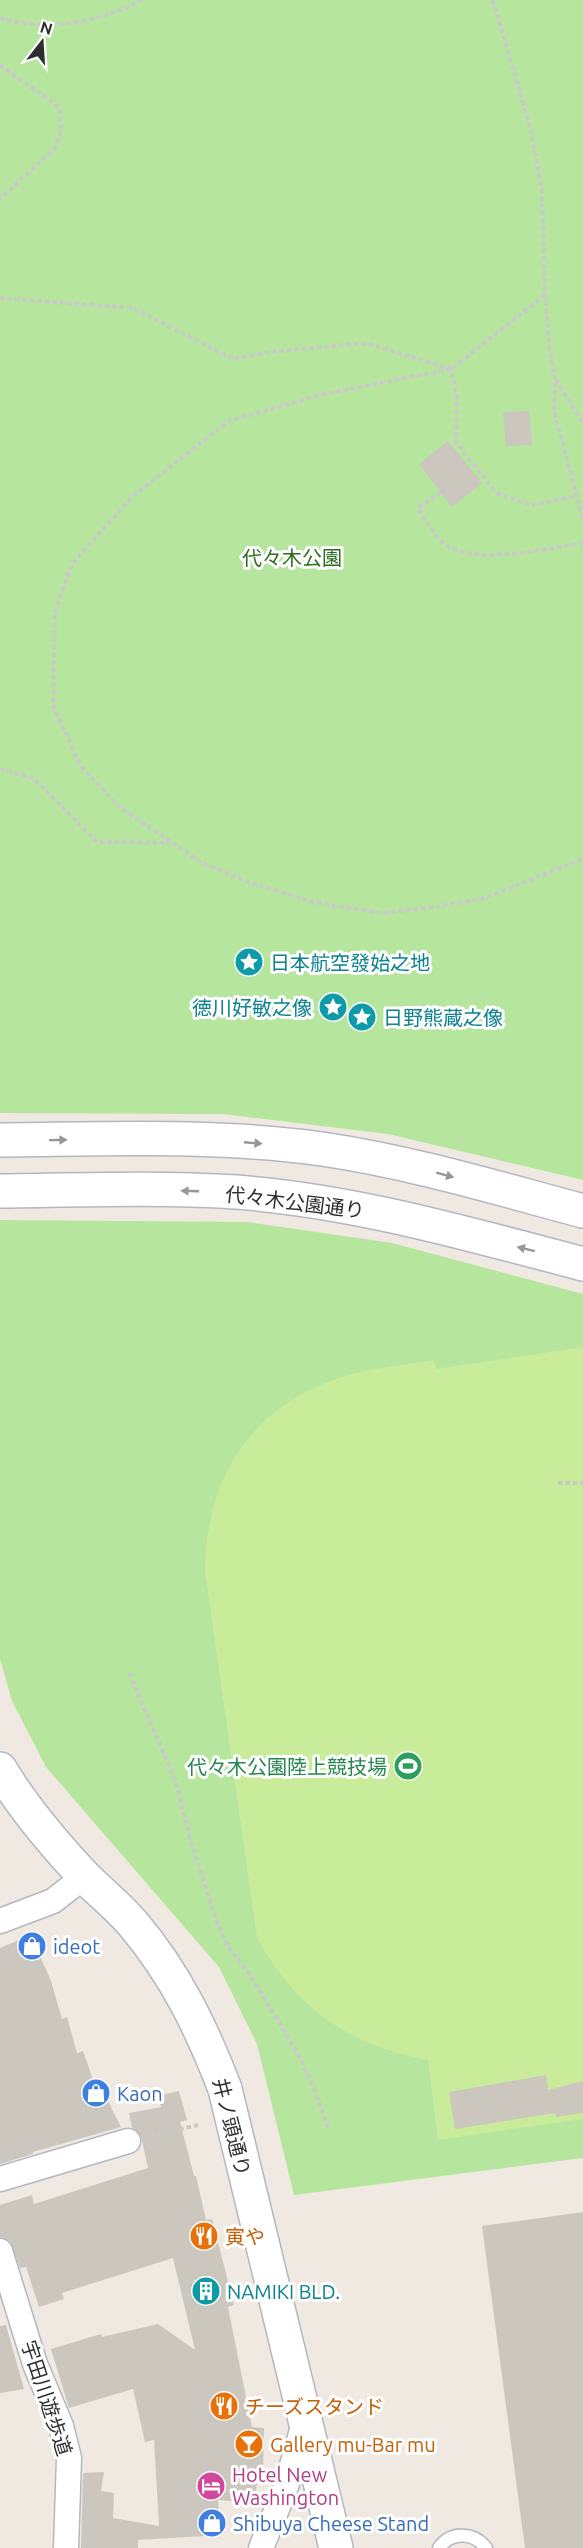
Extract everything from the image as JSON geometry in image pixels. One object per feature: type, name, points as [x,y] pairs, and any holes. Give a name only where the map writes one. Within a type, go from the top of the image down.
[{"type":"main road","points":[[0,1140],[182,1140],[320,1149],[413,1166],[583,1211]]},
{"type":"main road","name":"代々木公園通り","points":[[0,1191],[237,1192],[310,1201],[401,1217],[583,1263]]},
{"type":"main road","name":"井ノ頭通り","points":[[0,1769],[22,1806],[141,1934],[176,1981],[204,2034],[225,2089],[336,2548]]},
{"type":"street","points":[[0,1921],[53,1901],[85,1876]]},
{"type":"street","points":[[0,2179],[128,2141]]},
{"type":"street","name":"宇田川遊歩道","points":[[0,2251],[35,2364],[61,2426],[69,2458],[66,2548]]},
{"type":"street","points":[[261,2548],[286,2487],[305,2421]]},
{"type":"lane","points":[[439,2548],[449,2538],[458,2535],[477,2539],[486,2548]]},
{"type":"path","points":[[0,18],[42,26],[113,15],[142,0]]},
{"type":"path","points":[[493,0],[531,130],[542,193],[545,295],[555,379],[554,410],[583,520]]},
{"type":"path","points":[[0,65],[59,107],[61,131],[55,148],[0,199]]},
{"type":"path","points":[[545,295],[451,369],[320,395],[229,421],[132,497],[72,564],[55,611],[53,705],[80,765],[118,806],[202,863],[248,882],[313,902],[383,913],[482,899],[583,859]]},
{"type":"path","points":[[0,298],[133,308],[233,359],[270,352],[366,343],[451,369]]},
{"type":"path","points":[[451,369],[457,398],[456,442],[473,468],[496,493],[510,500],[531,505],[576,496]]},
{"type":"path","points":[[555,379],[583,423]]},
{"type":"path","points":[[441,492],[418,508],[438,537],[457,551],[477,554],[533,551],[583,543]]},
{"type":"path","points":[[0,769],[33,778],[97,843],[171,843]]},
{"type":"path","points":[[558,1483],[583,1483]]},
{"type":"path","points":[[129,1673],[176,1782],[190,1839],[216,1919],[228,1947],[252,1978],[299,2056],[314,2085],[329,2130]]},
{"type":"path","points":[[128,2141],[198,2125]]},
{"type":"green space","name":"代々木公園","points":[[0,0],[583,0],[583,1180],[388,1134],[223,1114],[0,1113]]},
{"type":"green space","points":[[0,1220],[248,1222],[392,1243],[583,1294],[583,2158],[294,2195],[257,2044],[219,1967],[46,1767],[12,1701],[0,1659]]},
{"type":"green space","name":"代々木公園陸上競技場","points":[[583,1347],[583,2119],[438,2140],[428,2060],[373,2045],[349,2034],[328,2020],[289,1985],[257,1938],[205,1571],[207,1540],[213,1510],[222,1483],[235,1457],[252,1434],[273,1414],[297,1397],[339,1378],[379,1368],[434,1360],[436,1369]]},
{"type":"building","points":[[529,411],[532,445],[506,446],[503,412]]},
{"type":"building","points":[[448,441],[482,483],[452,507],[419,464]]},
{"type":"building","points":[[31,1935],[51,1981],[62,2019],[67,2017],[77,2053],[83,2051],[94,2083],[98,2081],[121,2127],[33,2152],[33,2154],[0,2164],[0,1948]]},
{"type":"building","points":[[546,2075],[548,2090],[583,2081],[583,2113],[556,2117],[555,2113],[455,2129],[449,2092]]},
{"type":"building","points":[[179,2091],[187,2120],[180,2122],[206,2220],[212,2219],[234,2305],[228,2307],[252,2427],[264,2428],[263,2472],[258,2471],[255,2503],[218,2500],[220,2535],[138,2540],[138,2548],[81,2548],[83,2473],[104,2472],[101,2491],[114,2493],[113,2518],[159,2526],[154,2440],[145,2442],[133,2389],[69,2408],[51,2349],[101,2334],[102,2337],[158,2324],[195,2350],[173,2258],[62,2293],[64,2299],[39,2307],[26,2267],[20,2268],[10,2241],[0,2237],[0,2205],[32,2195],[34,2204],[148,2168],[141,2136],[132,2127],[129,2113],[161,2107],[158,2096]]},
{"type":"building","points":[[583,2212],[583,2548],[525,2548],[482,2226]]},
{"type":"building","points":[[6,2325],[24,2389],[0,2393],[0,2326]]},
{"type":"place","name":"日本航空發始之地","points":[[249,962]]},
{"type":"place","name":"徳川好敏之像","points":[[333,1007]]},
{"type":"place","name":"日野熊蔵之像","points":[[362,1017]]},
{"type":"place","name":"代々木公園陸上競技場","points":[[408,1766]]},
{"type":"place","name":"ideot","points":[[32,1946]]},
{"type":"place","name":"Kaon","points":[[96,2093]]},
{"type":"place","name":"寅や","points":[[204,2236]]},
{"type":"place","name":"NAMIKI BLD.","points":[[206,2291]]},
{"type":"place","name":"チーズスタンド","points":[[224,2406]]},
{"type":"place","name":"Gallery mu-Bar mu","points":[[249,2444]]},
{"type":"place","name":"Hotel New Washington","points":[[211,2486]]},
{"type":"place","name":"Shibuya Cheese Stand","points":[[212,2523]]}]
